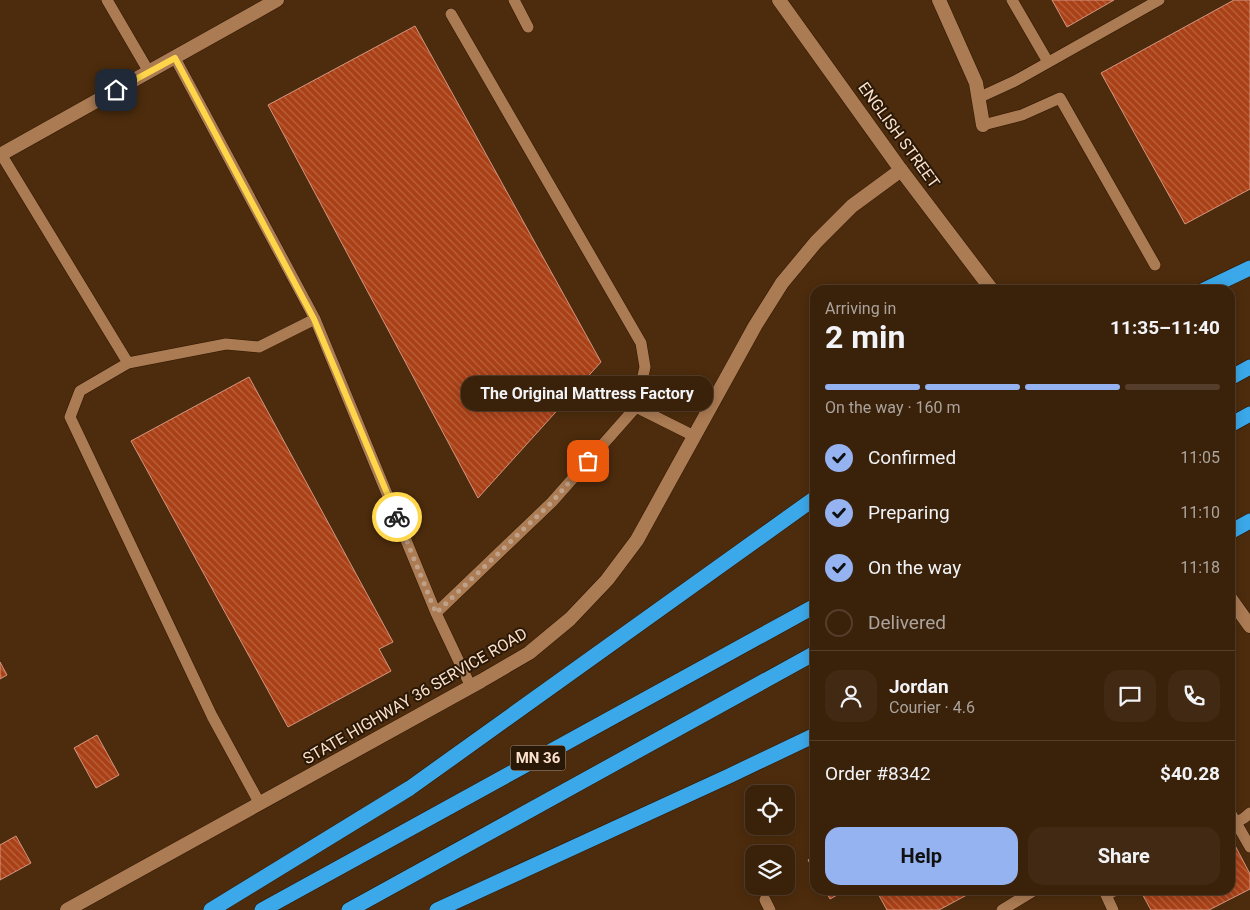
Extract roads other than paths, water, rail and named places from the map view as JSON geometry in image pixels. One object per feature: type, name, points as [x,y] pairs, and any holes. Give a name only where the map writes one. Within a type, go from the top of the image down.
[{"type":"highway","points":[[1214,285],[1250,268]]},
{"type":"highway","points":[[1235,375],[1250,367]]},
{"type":"highway","points":[[1235,422],[1250,414]]},
{"type":"highway","points":[[211,910],[410,788],[810,502]]},
{"type":"highway","points":[[1235,529],[1250,521]]},
{"type":"highway","name":"MN 36","points":[[262,910],[810,609]]},
{"type":"highway","name":"MN 36","points":[[349,910],[810,656]]},
{"type":"highway","points":[[437,910],[810,737]]},
{"type":"street","points":[[0,155],[278,0]]},
{"type":"street","name":"ENGLISH STREET","points":[[779,0],[901,170],[988,285]]},
{"type":"street","points":[[940,0],[976,82],[983,125]]},
{"type":"street","name":"STATE HIGHWAY 36 SERVICE ROAD","points":[[68,910],[471,687],[529,653],[570,619],[607,580],[636,540],[755,326],[782,283],[816,242],[852,206],[901,170]]},
{"type":"street","points":[[1235,605],[1250,626]]},
{"type":"lane","points":[[108,0],[149,72]]},
{"type":"lane","points":[[514,0],[528,27]]},
{"type":"lane","points":[[1012,0],[1048,62]]},
{"type":"lane","points":[[978,98],[1015,81],[1159,0]]},
{"type":"lane","points":[[436,613],[552,502],[636,407],[645,367],[641,343],[451,14]]},
{"type":"lane","points":[[175,58],[314,319],[436,613],[471,687]]},
{"type":"lane","points":[[983,125],[1022,116],[1060,98],[1155,265]]},
{"type":"lane","points":[[0,155],[128,363]]},
{"type":"lane","points":[[260,804],[212,716],[70,417],[80,390],[128,363],[226,344],[259,347],[314,319]]},
{"type":"lane","points":[[636,407],[694,436]]},
{"type":"lane","points":[[1235,823],[1250,813]]},
{"type":"lane","points":[[1235,827],[1250,847]]},
{"type":"lane","points":[[1002,910],[1027,895]]},
{"type":"lane","points":[[1110,895],[1113,910]]},
{"type":"place","name":"The Original Mattress Factory","points":[[588,461]]}]
